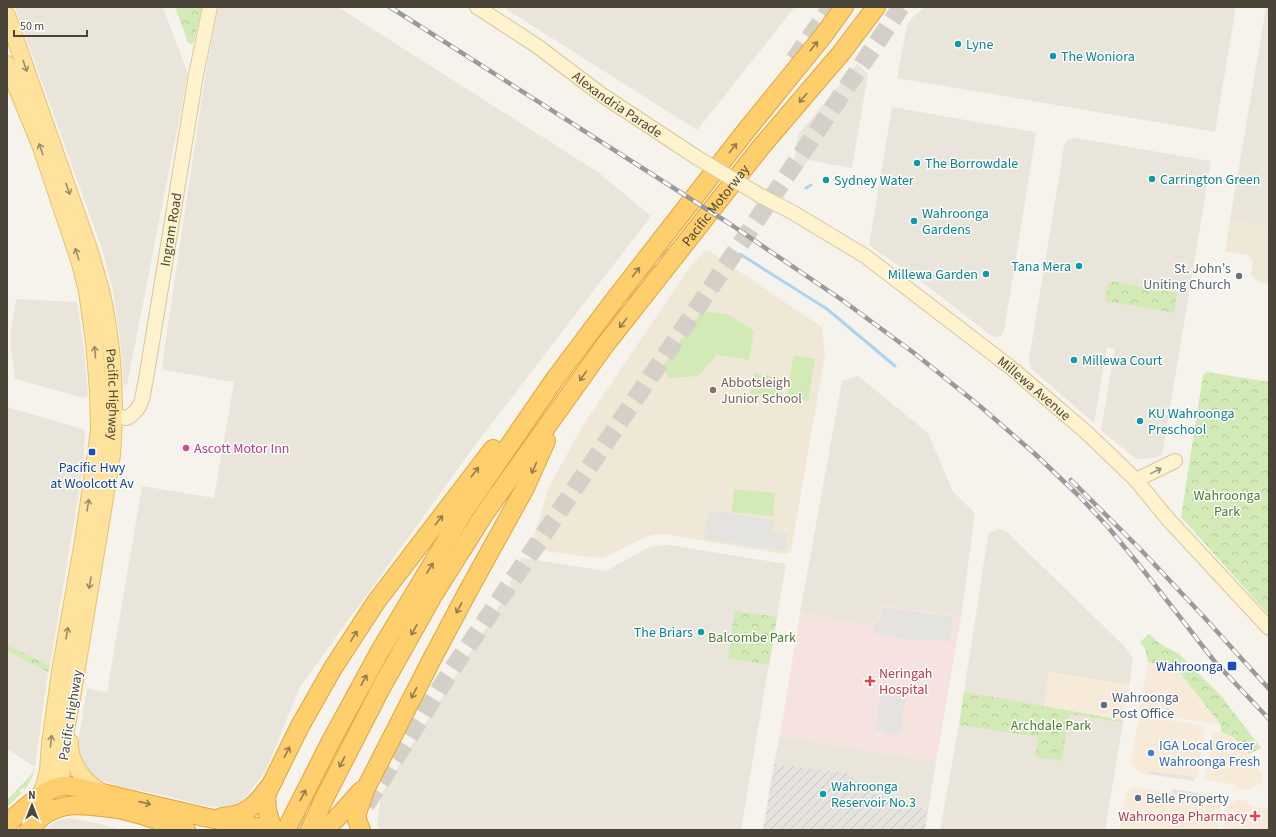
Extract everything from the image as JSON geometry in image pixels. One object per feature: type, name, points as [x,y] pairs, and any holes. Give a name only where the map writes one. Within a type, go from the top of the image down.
[{"type":"highway","name":"Pacific Motorway","points":[[612,303],[745,132],[823,36],[844,7]]},
{"type":"highway","name":"Pacific Motorway","points":[[561,407],[605,345],[761,147],[842,52],[876,7]]},
{"type":"highway","points":[[54,782],[204,817],[268,825],[266,802],[270,787],[304,720],[333,668],[376,602],[557,364],[612,303]]},
{"type":"highway","points":[[286,830],[331,741],[380,651],[464,511],[555,379],[612,303]]},
{"type":"highway","points":[[360,830],[357,820],[357,813],[368,784],[439,646],[525,488],[561,407]]},
{"type":"highway","points":[[310,830],[360,727],[432,597],[485,512],[561,407]]},
{"type":"highway","points":[[7,824],[54,782]]},
{"type":"highway","points":[[54,782],[70,798],[118,809],[186,830]]},
{"type":"highway","points":[[35,824],[53,804],[54,782]]},
{"type":"highway","points":[[327,827],[368,784]]},
{"type":"highway","points":[[204,817],[223,817],[243,813],[250,809],[270,787]]},
{"type":"highway","points":[[35,824],[52,811],[70,805],[118,809]]},
{"type":"main road","name":"Pacific Highway","points":[[7,15],[89,249],[103,298],[113,374],[106,416],[99,430],[84,534],[59,679],[50,744],[54,782]]},
{"type":"main road","name":"Pacific Highway","points":[[7,64],[41,147],[80,263],[87,291],[112,455],[72,698],[54,782]]},
{"type":"main road","points":[[72,698],[70,746],[73,762],[88,782],[96,789],[107,794]]},
{"type":"street","name":"Ingram Road","points":[[106,416],[127,418],[138,409],[141,402],[196,75],[210,7]]},
{"type":"street","name":"Alexandria Parade","points":[[477,7],[537,46],[602,95],[696,157],[761,196]]},
{"type":"street","name":"Millewa Avenue","points":[[761,196],[792,212],[871,261],[1010,367],[1086,432],[1136,480],[1167,518],[1269,628]]},
{"type":"street","points":[[1136,480],[1176,461]]},
{"type":"shaded area","points":[[15,7],[163,7],[188,74],[127,385],[124,385],[120,339],[113,291],[103,252]]},
{"type":"shaded area","points":[[218,7],[338,7],[599,173],[651,216],[473,448],[300,687],[266,770],[243,801],[224,808],[198,804],[117,786],[98,779],[87,770],[79,755],[79,736],[87,688],[107,692],[142,486],[214,498],[234,382],[164,370],[162,365],[205,77]]},
{"type":"shaded area","points":[[503,7],[795,7],[697,130]]},
{"type":"shaded area","points":[[925,7],[1236,7],[1215,132],[897,78],[907,25],[914,16]]},
{"type":"shaded area","points":[[1266,7],[1269,7],[1269,226],[1230,220]]},
{"type":"shaded area","points":[[857,64],[868,74],[852,168],[808,160],[797,176],[792,173],[798,135]]},
{"type":"shaded area","points":[[892,107],[1034,132],[1036,134],[1004,331],[1001,336],[995,337],[990,335],[934,291],[869,245]]},
{"type":"shaded area","points":[[1076,138],[1211,161],[1162,455],[1153,458],[1136,459],[1101,430],[1115,349],[1107,347],[1094,423],[1034,371],[1031,368],[1029,360],[1064,146],[1066,141]]},
{"type":"shaded area","points":[[1230,220],[1269,226],[1269,284],[1260,283],[1251,275],[1253,260],[1249,259],[1250,255],[1225,252]]},
{"type":"shaded area","name":"Abbotsleigh Junior School","points":[[704,251],[709,251],[822,327],[825,355],[791,550],[789,553],[782,554],[664,534],[645,537],[607,556],[599,558],[530,549],[549,487],[583,425],[687,271]]},
{"type":"shaded area","points":[[16,299],[77,302],[84,350],[88,395],[84,398],[15,379],[10,339]]},
{"type":"shaded area","points":[[858,376],[928,433],[953,492],[975,513],[961,617],[882,605],[880,617],[868,625],[800,613],[842,381]]},
{"type":"shaded area","points":[[7,407],[82,429],[85,433],[83,468],[50,666],[7,645]]},
{"type":"shaded area","points":[[708,510],[774,520],[772,531],[788,534],[786,551],[704,539]]},
{"type":"shaded area","points":[[998,529],[1007,532],[1125,647],[1133,658],[1129,685],[1049,672],[1044,707],[964,692],[988,536],[991,532]]},
{"type":"shaded area","points":[[670,545],[786,564],[741,830],[381,830],[377,826],[381,794],[497,610],[522,558],[606,571],[651,546]]},
{"type":"shaded area","name":"Neringah Hospital","points":[[882,605],[961,617],[936,762],[780,736],[800,613],[868,625],[880,617]]},
{"type":"shaded area","points":[[884,607],[953,617],[949,642],[937,640],[917,641],[873,633],[876,622],[881,618]]},
{"type":"shaded area","points":[[7,651],[48,672],[35,767],[7,749]]},
{"type":"shaded area","points":[[1148,662],[1175,668],[1221,725],[1139,712]]},
{"type":"shaded area","points":[[1049,672],[1129,685],[1123,720],[1044,707]]},
{"type":"shaded area","points":[[881,687],[907,691],[900,735],[875,730]]},
{"type":"shaded area","points":[[1070,714],[1123,723],[1105,830],[940,830],[959,725],[1038,737],[1062,761]]},
{"type":"shaded area","points":[[1143,717],[1195,724],[1203,728],[1204,734],[1197,778],[1149,771],[1148,774],[1140,773],[1132,765],[1131,762],[1138,724]]},
{"type":"shaded area","points":[[1213,731],[1233,737],[1249,754],[1260,771],[1264,782],[1247,790],[1238,789],[1234,784],[1205,780]]},
{"type":"shaded area","points":[[780,736],[936,762],[928,810],[873,793],[847,773],[774,764]]},
{"type":"shaded area","name":"Wahroonga Reservoir No.3","points":[[774,764],[847,773],[873,793],[928,810],[925,830],[763,830]]},
{"type":"shaded area","points":[[1149,771],[1194,777],[1194,781],[1148,774]]},
{"type":"shaded area","points":[[1136,787],[1219,801],[1221,805],[1217,830],[1120,830],[1126,795],[1129,790]]},
{"type":"shaded area","points":[[1172,789],[1219,796],[1219,801],[1172,793]]},
{"type":"shaded area","points":[[1237,800],[1246,801],[1250,806],[1269,809],[1269,830],[1223,830],[1227,806]]},
{"type":"shaded area","points":[[70,818],[121,830],[45,830],[56,821]]},
{"type":"green space","points":[[175,7],[202,7],[192,44],[188,42]]},
{"type":"green space","points":[[1109,281],[1177,293],[1174,313],[1105,301]]},
{"type":"green space","points":[[702,311],[727,314],[754,331],[749,360],[717,355],[698,376],[668,378],[664,364]]},
{"type":"green space","points":[[794,355],[815,359],[808,401],[786,397]]},
{"type":"green space","name":"Wahroonga Park","points":[[1207,372],[1269,382],[1269,615],[1181,517],[1203,375]]},
{"type":"green space","points":[[754,373],[785,379],[781,399],[750,394]]},
{"type":"green space","points":[[734,489],[775,493],[773,516],[732,512]]},
{"type":"green space","name":"Balcombe Park","points":[[735,611],[777,617],[769,665],[728,658]]},
{"type":"green space","points":[[1149,634],[1162,645],[1179,654],[1222,697],[1261,748],[1249,754],[1233,737],[1221,732],[1221,725],[1176,668],[1148,662],[1145,649],[1140,642]]},
{"type":"green space","points":[[7,645],[50,666],[48,672],[7,651]]},
{"type":"green space","name":"Archdale Park","points":[[964,692],[1123,720],[1123,723],[1070,714],[1062,761],[1035,757],[1038,737],[959,725]]},
{"type":"green space","points":[[35,767],[33,776],[25,789],[22,788],[20,791],[22,793],[7,807],[7,800],[32,774]]},
{"type":"waterway","points":[[806,188],[811,185]]},
{"type":"waterway","points":[[740,254],[827,309],[895,366]]},
{"type":"tunnel","points":[[794,60],[831,7]]},
{"type":"tunnel","points":[[366,805],[447,677],[901,7]]},
{"type":"tunnel","points":[[613,323],[665,247]]},
{"type":"tunnel","points":[[299,830],[320,788]]},
{"type":"railway","points":[[390,7],[730,224],[842,300],[914,353],[981,407],[1035,454],[1079,496],[1108,527],[1215,662],[1269,719]]},
{"type":"railway","points":[[1071,480],[1141,550],[1269,689]]},
{"type":"place","name":"Lyne","points":[[958,44]]},
{"type":"place","name":"The Woniora","points":[[1053,56]]},
{"type":"place","name":"The Borrowdale","points":[[917,163]]},
{"type":"place","name":"Carrington Green","points":[[1152,179]]},
{"type":"place","name":"Sydney Water","points":[[826,180]]},
{"type":"place","name":"Wahroonga Gardens","points":[[914,221]]},
{"type":"place","name":"Tana Mera","points":[[1079,266]]},
{"type":"place","name":"Millewa Garden","points":[[986,274]]},
{"type":"place","name":"St. John's Uniting Church","points":[[1239,276]]},
{"type":"place","name":"Millewa Court","points":[[1074,360]]},
{"type":"place","name":"Abbotsleigh Junior School","points":[[713,390]]},
{"type":"place","name":"KU Wahroonga Preschool","points":[[1140,421]]},
{"type":"place","name":"Ascott Motor Inn","points":[[186,448]]},
{"type":"place","name":"Pacific Hwy at Woolcott Av","points":[[92,452]]},
{"type":"place","name":"The Briars","points":[[701,632]]},
{"type":"place","name":"Wahroonga","points":[[1232,666]]},
{"type":"place","name":"Neringah Hospital","points":[[870,681]]},
{"type":"place","name":"Wahroonga Post Office","points":[[1104,705]]},
{"type":"place","name":"IGA Local Grocer Wahroonga Fresh","points":[[1151,753]]},
{"type":"place","name":"Wahroonga Reservoir No.3","points":[[823,794]]},
{"type":"place","name":"Belle Property","points":[[1138,798]]},
{"type":"place","name":"Wahroonga Pharmacy","points":[[1255,816]]}]
